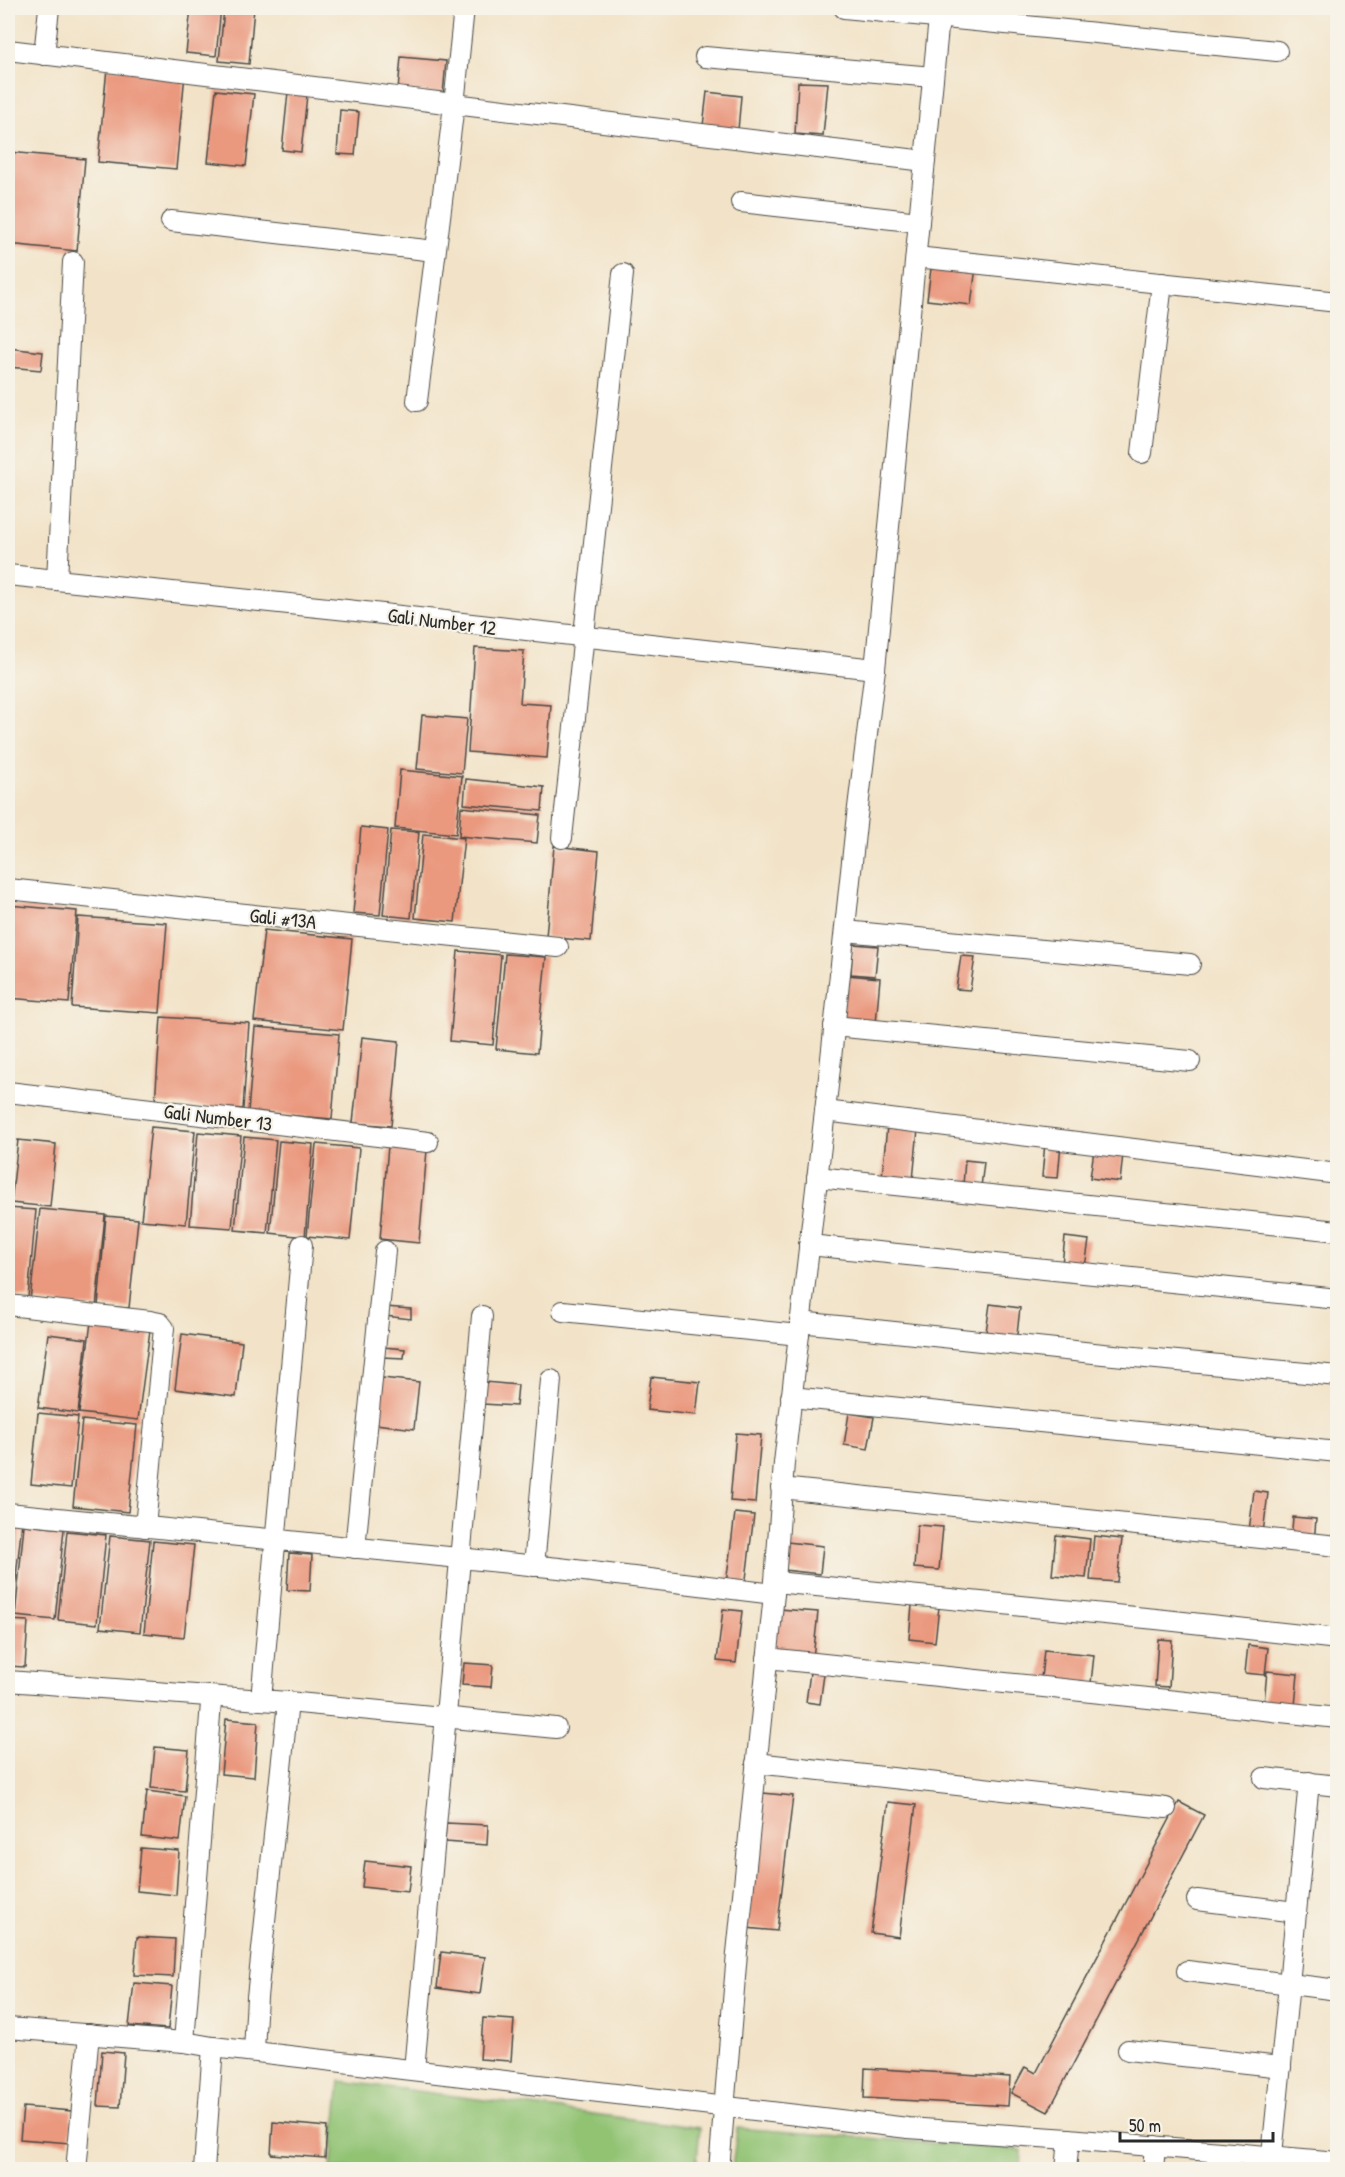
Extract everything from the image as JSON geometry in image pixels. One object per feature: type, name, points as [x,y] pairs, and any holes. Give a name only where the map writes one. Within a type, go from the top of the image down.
[{"type":"street","points":[[44,55],[49,8]]},
{"type":"street","points":[[417,401],[464,8]]},
{"type":"street","points":[[844,8],[940,12],[1277,51]]},
{"type":"street","points":[[719,2169],[791,1397],[875,669],[940,12]]},
{"type":"street","points":[[8,50],[925,161]]},
{"type":"street","points":[[705,57],[933,77]]},
{"type":"street","points":[[741,202],[919,222]]},
{"type":"street","points":[[171,221],[435,251]]},
{"type":"street","points":[[916,256],[1338,302]]},
{"type":"street","points":[[57,580],[73,262]]},
{"type":"street","points":[[562,838],[623,274]]},
{"type":"street","points":[[1142,453],[1162,282]]},
{"type":"street","name":"Gali Number 12","points":[[8,575],[875,669]]},
{"type":"street","name":"Gali #13A","points":[[8,890],[558,947]]},
{"type":"street","points":[[844,931],[1190,964]]},
{"type":"street","points":[[834,1026],[1190,1061]]},
{"type":"street","name":"Gali Number 13","points":[[8,1092],[428,1142]]},
{"type":"street","points":[[825,1111],[1338,1174]]},
{"type":"street","points":[[817,1177],[1338,1231]]},
{"type":"street","points":[[261,1700],[302,1245]]},
{"type":"street","points":[[809,1245],[1338,1299]]},
{"type":"street","points":[[355,1548],[385,1251]]},
{"type":"street","points":[[8,1305],[150,1321],[160,1323],[164,1328],[146,1527]]},
{"type":"street","points":[[563,1311],[1103,1354],[1338,1376]]},
{"type":"street","points":[[414,2070],[482,1316]]},
{"type":"street","points":[[534,1566],[551,1380]]},
{"type":"street","points":[[791,1397],[1338,1452]]},
{"type":"street","points":[[782,1488],[1338,1546]]},
{"type":"street","points":[[8,1513],[534,1566],[1144,1618],[1338,1639]]},
{"type":"street","points":[[767,1658],[1338,1718]]},
{"type":"street","points":[[8,1681],[288,1702],[555,1728]]},
{"type":"street","points":[[184,2042],[210,1703],[214,1697]]},
{"type":"street","points":[[254,2051],[257,1997],[288,1702]]},
{"type":"street","points":[[756,1763],[1166,1808]]},
{"type":"street","points":[[1264,1778],[1338,1786]]},
{"type":"street","points":[[1258,2160],[1281,2067],[1309,1782]]},
{"type":"street","points":[[1197,1900],[1296,1912]]},
{"type":"street","points":[[1187,1971],[1338,1990]]},
{"type":"street","points":[[8,2028],[184,2042],[908,2128],[1155,2146],[1258,2160],[1331,2164]]},
{"type":"street","points":[[76,2169],[89,2034]]},
{"type":"street","points":[[204,2169],[213,2047]]},
{"type":"street","points":[[1128,2050],[1281,2067]]},
{"type":"street","points":[[1066,2169],[1069,2139]]},
{"type":"street","points":[[1153,2169],[1155,2146]]},
{"type":"green space","points":[[340,2081],[700,2128],[696,2169],[331,2169]]},
{"type":"green space","points":[[737,2128],[1022,2150],[1021,2169],[732,2169]]},
{"type":"building","points":[[191,8],[221,8],[216,56],[186,53]]},
{"type":"building","points":[[224,8],[254,8],[249,64],[219,61]]},
{"type":"building","points":[[401,57],[446,61],[443,94],[398,90]]},
{"type":"building","points":[[107,68],[185,74],[176,169],[98,162]]},
{"type":"building","points":[[798,82],[828,83],[823,136],[795,134]]},
{"type":"building","points":[[216,90],[254,94],[246,166],[208,162]]},
{"type":"building","points":[[288,92],[307,95],[301,152],[282,150]]},
{"type":"building","points":[[707,92],[741,96],[738,130],[703,126]]},
{"type":"building","points":[[340,110],[359,112],[355,155],[337,154]]},
{"type":"building","points":[[8,152],[85,159],[77,251],[8,244]]},
{"type":"building","points":[[932,261],[976,267],[971,305],[927,300]]},
{"type":"building","points":[[8,348],[43,352],[41,370],[8,367]]},
{"type":"building","points":[[475,648],[524,651],[520,703],[551,705],[547,758],[468,752]]},
{"type":"building","points":[[422,715],[467,719],[462,773],[417,769]]},
{"type":"building","points":[[400,770],[462,776],[456,834],[395,828]]},
{"type":"building","points":[[466,779],[544,787],[542,811],[464,804]]},
{"type":"building","points":[[461,807],[540,815],[537,843],[459,836]]},
{"type":"building","points":[[361,827],[388,830],[380,915],[353,913]]},
{"type":"building","points":[[391,830],[419,832],[411,918],[383,915]]},
{"type":"building","points":[[423,834],[464,838],[455,922],[415,918]]},
{"type":"building","points":[[554,846],[599,851],[591,941],[546,937]]},
{"type":"building","points":[[8,905],[77,911],[69,1003],[8,998]]},
{"type":"building","points":[[78,917],[167,923],[160,1013],[72,1007]]},
{"type":"building","points":[[264,930],[352,939],[343,1030],[254,1021]]},
{"type":"building","points":[[853,944],[878,946],[875,976],[851,974]]},
{"type":"building","points":[[458,951],[501,955],[493,1045],[450,1041]]},
{"type":"building","points":[[505,954],[546,957],[537,1053],[496,1049]]},
{"type":"building","points":[[961,956],[975,957],[970,990],[956,989]]},
{"type":"building","points":[[846,975],[880,978],[876,1024],[841,1021]]},
{"type":"building","points":[[161,1017],[249,1023],[243,1109],[155,1103]]},
{"type":"building","points":[[255,1027],[339,1034],[332,1119],[248,1112]]},
{"type":"building","points":[[362,1037],[399,1041],[391,1126],[353,1123]]},
{"type":"building","points":[[887,1126],[918,1129],[913,1180],[882,1177]]},
{"type":"building","points":[[151,1127],[195,1131],[186,1224],[141,1220]]},
{"type":"building","points":[[198,1132],[241,1136],[232,1228],[190,1225]]},
{"type":"building","points":[[244,1137],[276,1140],[267,1233],[235,1230]]},
{"type":"building","points":[[18,1140],[56,1144],[50,1207],[11,1203]]},
{"type":"building","points":[[279,1141],[313,1144],[305,1237],[270,1233]]},
{"type":"building","points":[[1045,1142],[1061,1143],[1058,1178],[1042,1177]]},
{"type":"building","points":[[316,1144],[359,1148],[350,1240],[307,1236]]},
{"type":"building","points":[[388,1146],[427,1150],[419,1243],[380,1239]]},
{"type":"building","points":[[1094,1150],[1123,1154],[1120,1182],[1090,1178]]},
{"type":"building","points":[[965,1160],[984,1162],[981,1187],[963,1185]]},
{"type":"building","points":[[8,1208],[36,1210],[28,1298],[8,1296]]},
{"type":"building","points":[[40,1209],[105,1215],[96,1308],[30,1301]]},
{"type":"building","points":[[106,1216],[138,1219],[129,1308],[98,1306]]},
{"type":"building","points":[[1065,1237],[1089,1240],[1085,1267],[1062,1264]]},
{"type":"building","points":[[990,1304],[1020,1308],[1016,1343],[985,1339]]},
{"type":"building","points":[[385,1307],[411,1309],[411,1319],[385,1316]]},
{"type":"building","points":[[91,1322],[150,1330],[138,1420],[79,1413]]},
{"type":"building","points":[[48,1334],[87,1339],[78,1413],[38,1408]]},
{"type":"building","points":[[182,1334],[242,1342],[236,1397],[175,1389]]},
{"type":"building","points":[[383,1347],[405,1349],[404,1358],[382,1357]]},
{"type":"building","points":[[651,1377],[700,1382],[696,1415],[647,1410]]},
{"type":"building","points":[[382,1378],[419,1382],[414,1429],[376,1424]]},
{"type":"building","points":[[485,1382],[518,1385],[516,1406],[483,1404]]},
{"type":"building","points":[[38,1413],[78,1417],[71,1488],[31,1484]]},
{"type":"building","points":[[849,1413],[874,1417],[868,1449],[844,1445]]},
{"type":"building","points":[[82,1420],[137,1425],[128,1512],[73,1506]]},
{"type":"building","points":[[736,1433],[761,1435],[755,1503],[730,1501]]},
{"type":"building","points":[[1254,1491],[1268,1493],[1263,1533],[1249,1531]]},
{"type":"building","points":[[735,1513],[754,1515],[745,1587],[726,1584]]},
{"type":"building","points":[[1293,1517],[1316,1519],[1314,1543],[1291,1541]]},
{"type":"building","points":[[8,1520],[22,1522],[12,1613],[8,1612]]},
{"type":"building","points":[[24,1525],[64,1529],[55,1620],[15,1616]]},
{"type":"building","points":[[917,1525],[943,1527],[939,1570],[914,1568]]},
{"type":"building","points":[[67,1531],[106,1535],[97,1624],[58,1620]]},
{"type":"building","points":[[1056,1535],[1090,1539],[1086,1578],[1052,1575]]},
{"type":"building","points":[[110,1536],[150,1540],[140,1632],[100,1628]]},
{"type":"building","points":[[1094,1536],[1122,1539],[1117,1582],[1090,1580]]},
{"type":"building","points":[[153,1541],[194,1545],[184,1637],[144,1633]]},
{"type":"building","points":[[787,1542],[823,1546],[820,1574],[784,1570]]},
{"type":"building","points":[[289,1553],[312,1555],[310,1591],[287,1590]]},
{"type":"building","points":[[912,1605],[939,1607],[935,1642],[909,1639]]},
{"type":"building","points":[[723,1609],[742,1611],[736,1663],[717,1661]]},
{"type":"building","points":[[779,1609],[818,1612],[813,1658],[774,1654]]},
{"type":"building","points":[[8,1620],[28,1621],[25,1667],[8,1666]]},
{"type":"building","points":[[1158,1639],[1172,1640],[1169,1687],[1155,1686]]},
{"type":"building","points":[[1248,1645],[1268,1648],[1265,1675],[1245,1673]]},
{"type":"building","points":[[1044,1650],[1094,1655],[1091,1683],[1041,1678]]},
{"type":"building","points":[[464,1663],[493,1665],[491,1687],[462,1685]]},
{"type":"building","points":[[811,1665],[825,1667],[820,1704],[806,1702]]},
{"type":"building","points":[[1267,1671],[1298,1674],[1295,1706],[1264,1704]]},
{"type":"building","points":[[226,1719],[258,1722],[254,1777],[221,1774]]},
{"type":"building","points":[[155,1747],[189,1750],[185,1791],[151,1788]]},
{"type":"building","points":[[147,1791],[185,1796],[180,1841],[142,1837]]},
{"type":"building","points":[[763,1793],[793,1796],[777,1931],[747,1928]]},
{"type":"building","points":[[888,1802],[916,1805],[899,1937],[871,1933]]},
{"type":"building","points":[[1179,1802],[1204,1815],[1048,2112],[1011,2093],[1025,2067],[1036,2073]]},
{"type":"building","points":[[446,1823],[488,1825],[487,1845],[445,1842]]},
{"type":"building","points":[[141,1848],[179,1851],[176,1895],[137,1891]]},
{"type":"building","points":[[365,1861],[411,1866],[408,1892],[362,1887]]},
{"type":"building","points":[[137,1937],[175,1939],[173,1977],[134,1975]]},
{"type":"building","points":[[441,1952],[485,1957],[480,1994],[437,1988]]},
{"type":"building","points":[[134,1983],[172,1986],[168,2029],[129,2026]]},
{"type":"building","points":[[483,2018],[514,2020],[511,2061],[480,2059]]},
{"type":"building","points":[[102,2051],[124,2053],[120,2107],[98,2106]]},
{"type":"building","points":[[865,2068],[1010,2077],[1008,2106],[864,2098]]},
{"type":"building","points":[[23,2107],[72,2111],[70,2143],[20,2139]]},
{"type":"building","points":[[273,2122],[327,2127],[325,2158],[271,2154]]}]
